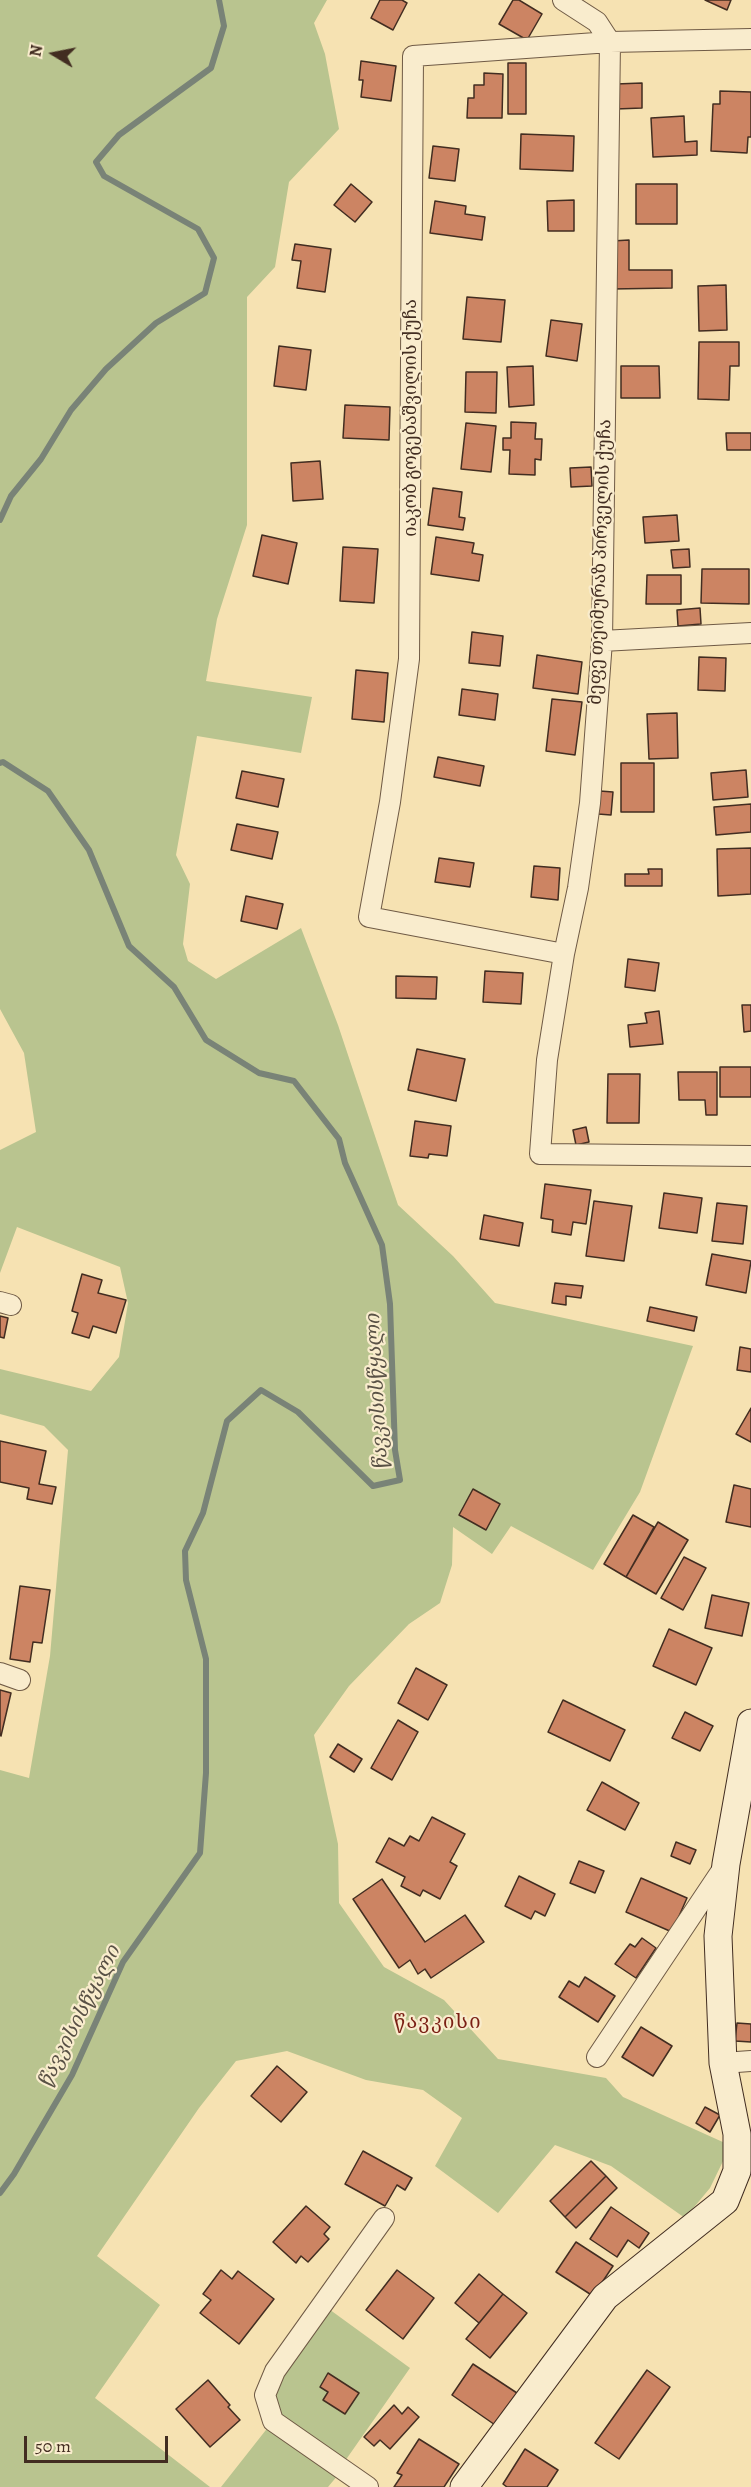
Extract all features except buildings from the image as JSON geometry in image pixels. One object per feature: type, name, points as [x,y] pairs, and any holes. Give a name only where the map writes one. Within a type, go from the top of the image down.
[{"type":"street","points":[[562,0],[597,22],[610,42]]},
{"type":"street","name":"იაკობ გოგებაშვილის ქუჩა","points":[[564,954],[369,916],[390,802],[410,659],[413,56],[610,42],[751,39]]},
{"type":"street","name":"მეფე თეიმურაზ პირველის ქუჩა","points":[[610,42],[602,640],[590,803],[578,888],[564,954],[547,1060],[540,1154],[751,1156]]},
{"type":"street","points":[[602,640],[751,633]]},
{"type":"street","points":[[0,1673],[20,1680]]},
{"type":"street","points":[[464,2487],[605,2297],[724,2201],[737,2172],[737,2134],[723,2063],[718,1936],[726,1864],[751,1723]]},
{"type":"street","points":[[597,2057],[726,1864]]},
{"type":"street","points":[[723,2063],[751,2061]]},
{"type":"street","points":[[368,2487],[273,2421],[265,2395],[275,2371],[384,2218]]},
{"type":"green space","points":[[0,0],[327,0],[314,23],[325,54],[339,129],[289,182],[275,267],[247,297],[247,525],[217,619],[206,681],[312,697],[301,753],[197,736],[176,855],[190,884],[183,944],[188,961],[216,979],[301,928],[338,1025],[398,1205],[453,1256],[495,1303],[693,1346],[640,1492],[593,1570],[511,1526],[492,1554],[453,1527],[452,1565],[440,1603],[409,1624],[349,1686],[314,1735],[338,1844],[339,1903],[384,1967],[444,2000],[498,2059],[606,2078],[623,2097],[725,2143],[725,2157],[710,2188],[685,2218],[611,2166],[555,2145],[498,2213],[435,2166],[462,2118],[423,2090],[366,2080],[287,2051],[236,2061],[199,2108],[97,2256],[160,2305],[95,2398],[210,2487],[0,2487],[0,1770],[29,1778],[50,1656],[68,1450],[44,1426],[0,1414],[0,1369],[91,1391],[119,1357],[128,1303],[120,1267],[17,1227],[0,1273],[0,1150],[36,1132],[24,1053],[0,1009]]},
{"type":"green space","points":[[322,2304],[410,2368],[345,2461],[343,2469],[328,2487],[221,2487],[273,2421],[265,2395]]},
{"type":"waterway","name":"წავკისისწყალი","points":[[0,520],[11,496],[41,459],[71,410],[106,369],[156,323],[205,293],[214,258],[198,229],[104,176],[96,162],[119,135],[211,68],[224,26],[219,0]]},
{"type":"waterway","name":"წავკისისწყალი","points":[[0,763],[3,762],[48,791],[89,850],[129,946],[174,987],[206,1040],[259,1073],[294,1081],[339,1139],[345,1163],[382,1245],[390,1304],[395,1450],[400,1480],[373,1486],[298,1412],[261,1390],[227,1421],[203,1513],[185,1551],[186,1580],[206,1659],[206,1773],[200,1853],[123,1962],[72,2075],[14,2174],[0,2193]]},
{"type":"district","name":"წავკისი","points":[[438,2023]]}]
